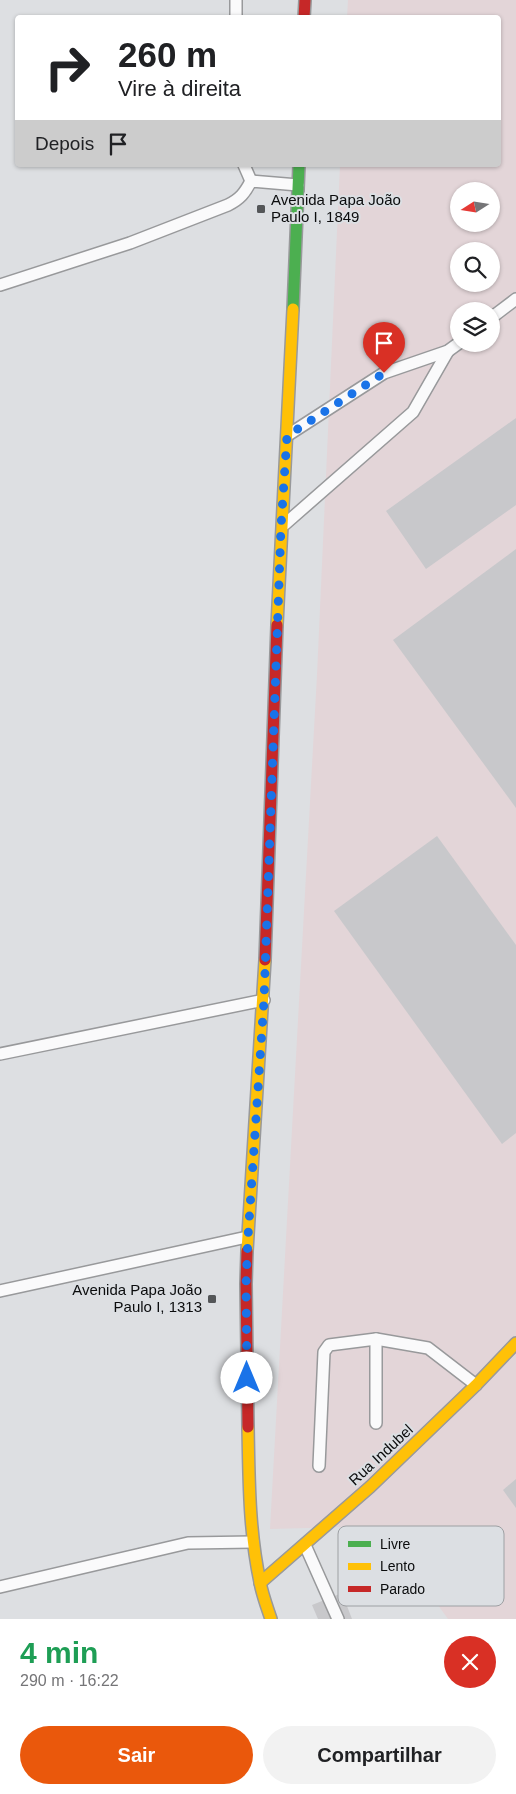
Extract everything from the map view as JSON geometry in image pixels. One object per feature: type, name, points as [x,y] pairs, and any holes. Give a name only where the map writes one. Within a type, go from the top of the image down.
[{"type":"main road","points":[[304,15],[305,0]]},
{"type":"main road","points":[[271,1619],[260,1583],[253,1542],[249,1490],[246,1284],[264,1000],[281,527],[299,167]]},
{"type":"main road","name":"Rua Indubel","points":[[260,1583],[370,1487],[516,1343]]},
{"type":"lane","points":[[236,0],[236,15]]},
{"type":"lane","points":[[245,167],[251,181]]},
{"type":"lane","points":[[251,181],[298,185]]},
{"type":"lane","points":[[0,285],[130,243],[228,205],[239,199],[251,181]]},
{"type":"lane","points":[[500,311],[516,299]]},
{"type":"lane","points":[[287,436],[384,373],[448,351]]},
{"type":"lane","points":[[281,527],[413,412],[448,351]]},
{"type":"lane","points":[[0,1054],[264,1000]]},
{"type":"lane","points":[[0,1291],[248,1237]]},
{"type":"lane","points":[[376,1339],[376,1423]]},
{"type":"lane","points":[[319,1466],[324,1352],[329,1345],[376,1339],[428,1348],[476,1384]]},
{"type":"lane","points":[[0,1587],[188,1544],[253,1542]]},
{"type":"lane","points":[[304,1544],[338,1619]]},
{"type":"shaded area","points":[[348,0],[516,0],[516,1619],[448,1619],[439,1606],[504,1606],[504,1526],[338,1526],[270,1529],[317,675],[340,167],[501,167],[501,15],[347,15]]},
{"type":"building","points":[[516,418],[516,505],[426,569],[386,511]]},
{"type":"building","points":[[516,549],[516,808],[393,640]]},
{"type":"building","points":[[437,836],[516,945],[516,1133],[502,1144],[334,911]]},
{"type":"building","points":[[516,1479],[516,1508],[503,1490]]},
{"type":"building","points":[[338,1595],[338,1606],[347,1606],[352,1619],[318,1619],[312,1605]]},
{"type":"traffic: fast","points":[[293,309],[299,167]]},
{"type":"traffic: slow","points":[[277,625],[293,309]]},
{"type":"traffic: slow","points":[[247,1251],[265,960]]},
{"type":"traffic: slow","points":[[260,1583],[370,1487],[476,1385],[516,1343]]},
{"type":"traffic: slow","points":[[248,1427],[250,1505],[256,1563],[271,1619]]},
{"type":"traffic: jam","points":[[304,15],[305,0]]},
{"type":"traffic: jam","points":[[265,960],[277,625]]},
{"type":"traffic: jam","points":[[247,1251],[248,1427]]},
{"type":"place","name":"Avenida Papa João Paulo I, 1849","points":[[261,209]]},
{"type":"place","name":"Avenida Papa João Paulo I, 1313","points":[[212,1299]]},
{"type":"route","points":[[247,1378],[246,1284],[264,1000],[281,527],[287,436],[384,373]]}]
